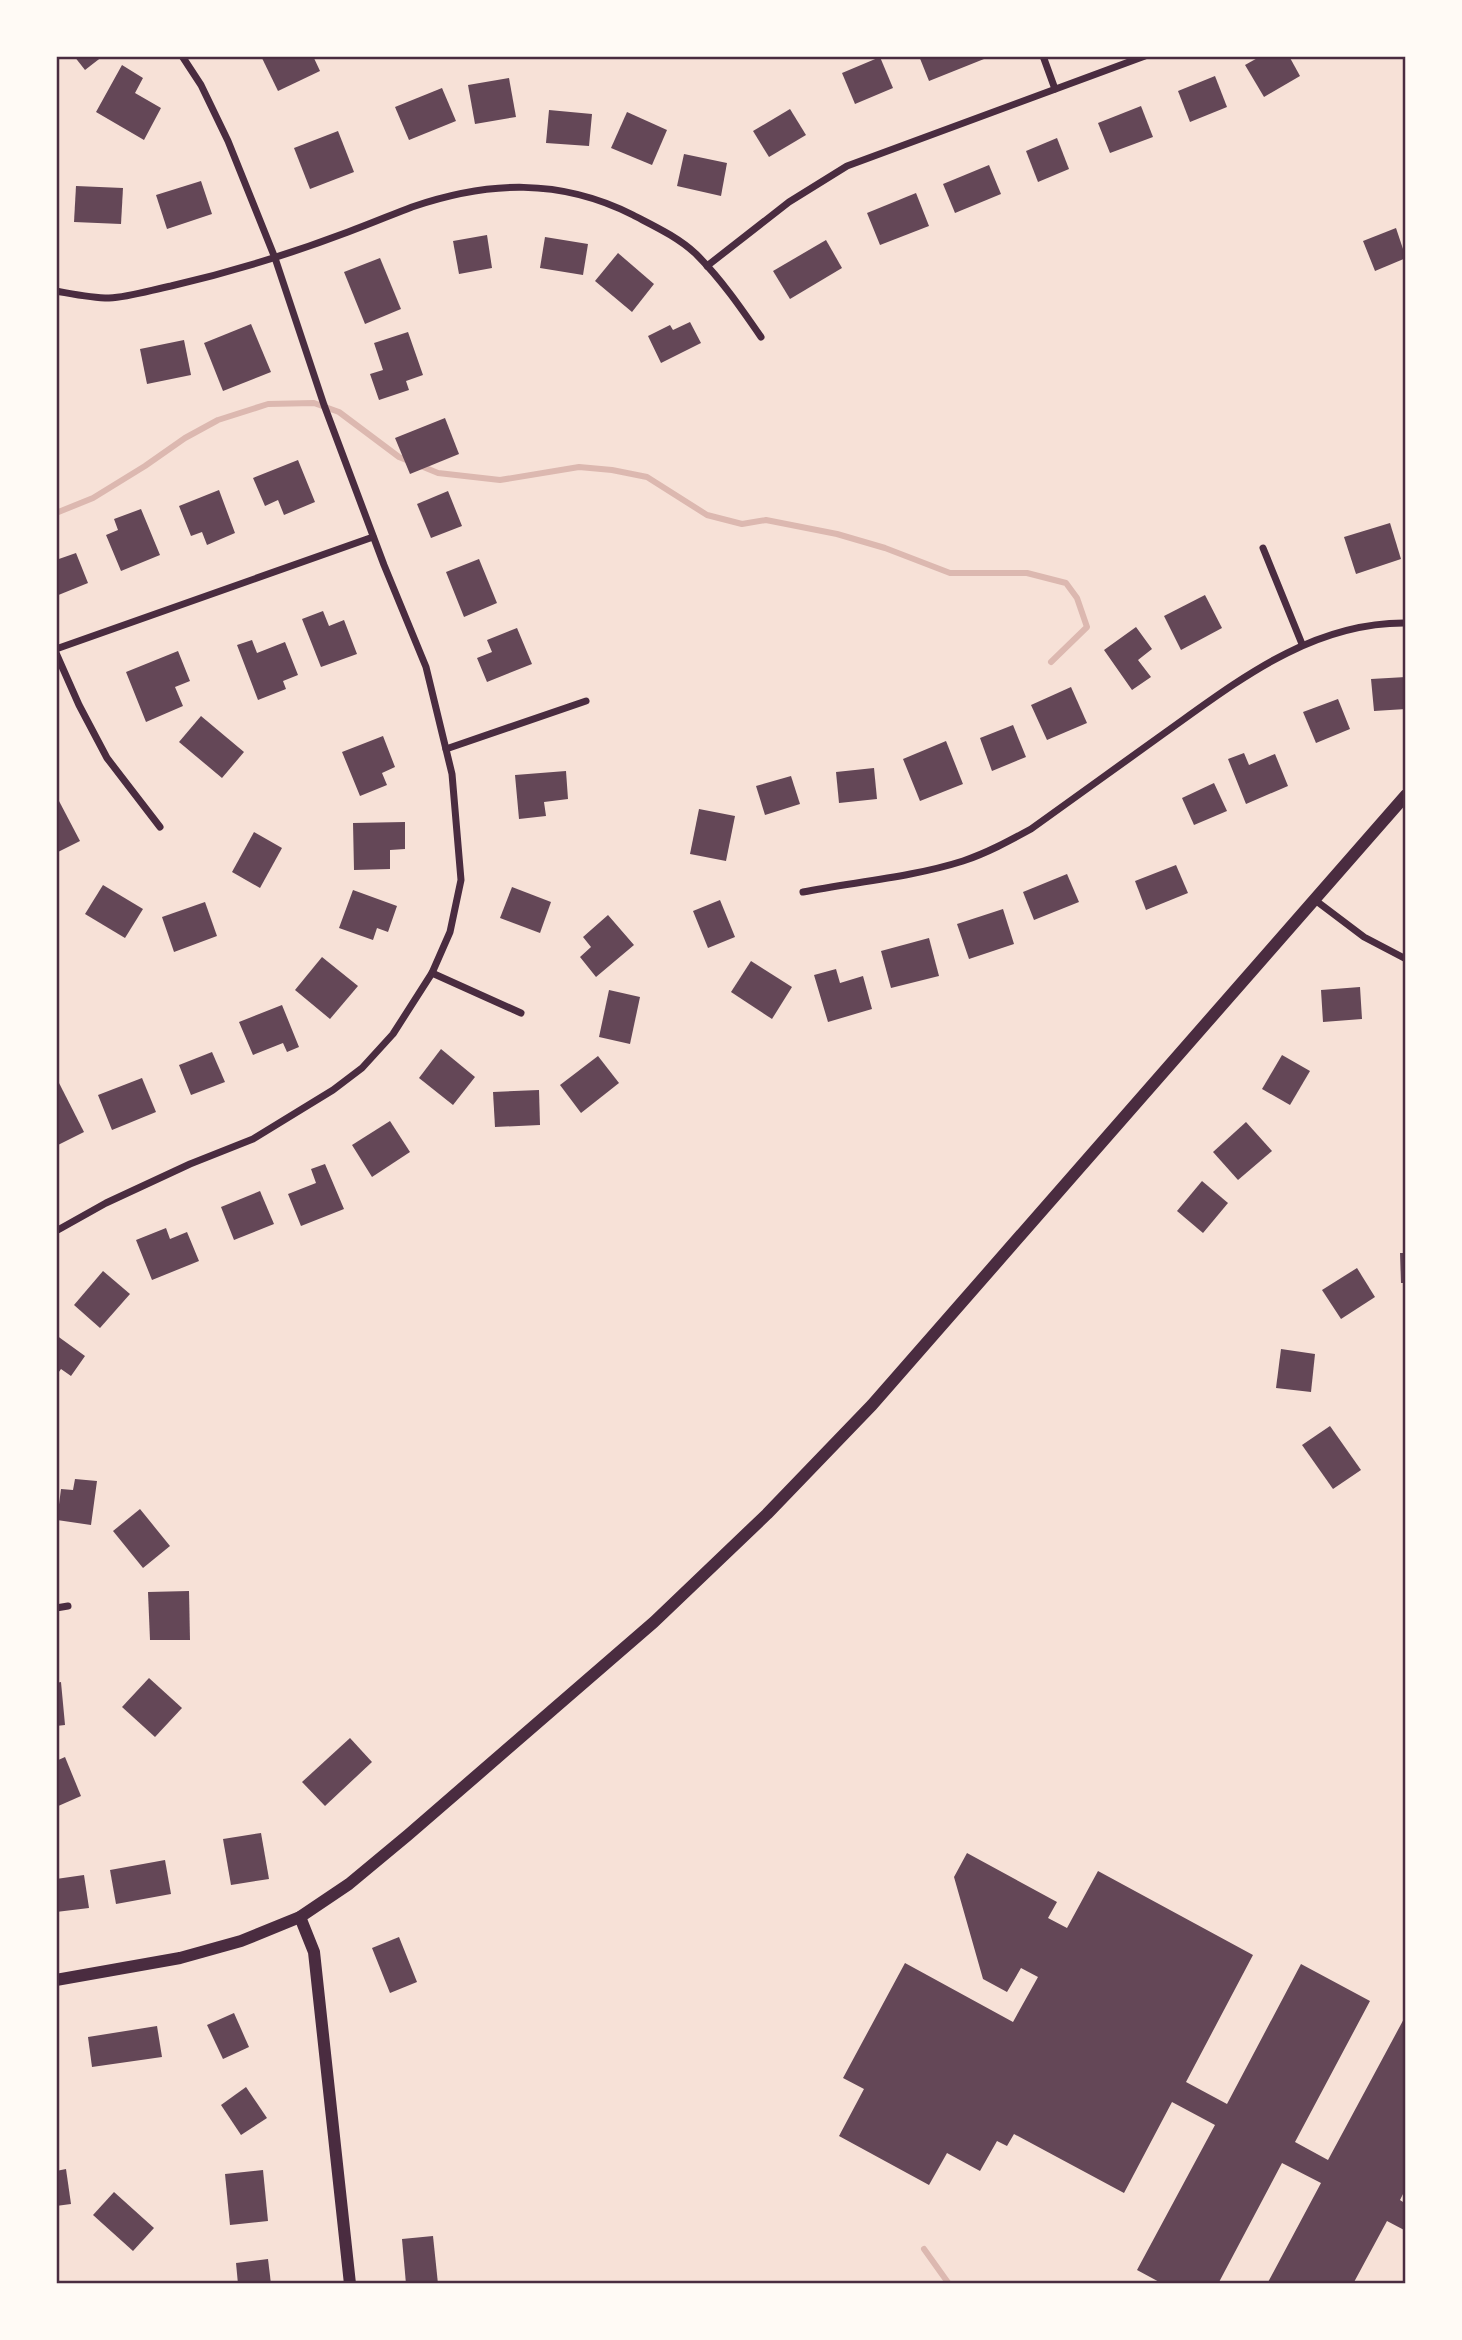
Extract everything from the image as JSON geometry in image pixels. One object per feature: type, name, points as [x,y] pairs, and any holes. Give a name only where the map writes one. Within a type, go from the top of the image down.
[{"type":"street","points":[[56,1231],[118,1197],[253,1139],[333,1090],[362,1068],[380,1051],[432,973],[450,932],[461,880],[452,774],[426,667],[373,537],[324,405],[275,258],[228,141],[201,85],[182,56]]},
{"type":"street","points":[[1042,56],[1055,89]]},
{"type":"street","points":[[707,266],[789,202],[847,166],[1145,56]]},
{"type":"street","points":[[56,292],[108,298],[126,296],[275,258],[449,196],[517,186],[563,190],[605,201],[656,227],[693,251],[719,278],[761,337]]},
{"type":"street","points":[[160,827],[107,758],[79,705],[56,651],[373,537]]},
{"type":"street","points":[[1263,548],[1302,644]]},
{"type":"street","points":[[803,892],[927,869],[961,861],[997,847],[1031,829],[1265,662],[1302,644],[1353,629],[1406,623]]},
{"type":"street","points":[[446,748],[586,701]]},
{"type":"street","points":[[56,1980],[180,1958],[241,1941],[300,1917],[349,1884],[408,1835],[654,1622],[767,1514],[872,1405],[1406,795]]},
{"type":"street","points":[[1315,900],[1364,937],[1406,959]]},
{"type":"street","points":[[432,973],[521,1013]]},
{"type":"street","points":[[56,1608],[68,1606]]},
{"type":"street","points":[[300,1917],[314,1952],[350,2284]]},
{"type":"building","points":[[74,56],[103,56],[85,70]]},
{"type":"building","points":[[261,56],[313,56],[320,71],[278,91]]},
{"type":"building","points":[[919,56],[983,56],[984,59],[929,81]]},
{"type":"building","points":[[1261,56],[1289,56],[1300,76],[1264,97],[1245,65]]},
{"type":"building","points":[[880,57],[893,88],[855,104],[842,73]]},
{"type":"building","points":[[122,65],[143,78],[135,93],[161,108],[144,140],[96,112]]},
{"type":"building","points":[[1215,76],[1227,107],[1190,122],[1178,91]]},
{"type":"building","points":[[509,78],[516,117],[475,124],[468,85]]},
{"type":"building","points":[[442,88],[456,121],[409,140],[395,107]]},
{"type":"building","points":[[1141,106],[1153,137],[1110,153],[1098,123]]},
{"type":"building","points":[[790,109],[806,135],[769,157],[753,131]]},
{"type":"building","points":[[549,110],[592,114],[589,146],[546,143]]},
{"type":"building","points":[[627,112],[667,130],[652,165],[611,148]]},
{"type":"building","points":[[338,131],[354,172],[310,189],[294,148]]},
{"type":"building","points":[[1057,138],[1069,169],[1038,182],[1026,151]]},
{"type":"building","points":[[684,154],[727,163],[721,196],[677,186]]},
{"type":"building","points":[[989,165],[1001,194],[955,213],[943,184]]},
{"type":"building","points":[[201,181],[212,214],[167,229],[156,195]]},
{"type":"building","points":[[76,186],[123,188],[121,224],[74,222]]},
{"type":"building","points":[[916,193],[929,226],[880,245],[867,213]]},
{"type":"building","points":[[1396,228],[1406,258],[1375,271],[1363,241]]},
{"type":"building","points":[[487,235],[492,268],[459,274],[453,241]]},
{"type":"building","points":[[545,237],[588,244],[583,275],[540,268]]},
{"type":"building","points":[[826,240],[842,268],[790,299],[773,271]]},
{"type":"building","points":[[618,253],[654,284],[632,312],[595,281]]},
{"type":"building","points":[[380,258],[401,309],[365,324],[344,272]]},
{"type":"building","points":[[690,322],[701,343],[661,363],[648,336],[670,325],[673,330]]},
{"type":"building","points":[[251,324],[271,372],[223,391],[204,343]]},
{"type":"building","points":[[408,332],[423,375],[406,381],[409,390],[379,400],[370,374],[383,370],[374,343]]},
{"type":"building","points":[[184,340],[191,375],[147,384],[140,349]]},
{"type":"building","points":[[445,418],[459,454],[410,474],[395,438]]},
{"type":"building","points":[[298,460],[315,502],[284,515],[278,500],[265,506],[253,478]]},
{"type":"building","points":[[219,490],[235,533],[207,545],[202,532],[191,536],[179,506]]},
{"type":"building","points":[[448,491],[462,526],[431,538],[417,504]]},
{"type":"building","points":[[141,509],[160,555],[121,571],[106,535],[118,530],[114,519]]},
{"type":"building","points":[[1390,523],[1401,559],[1356,574],[1344,537]]},
{"type":"building","points":[[76,553],[88,583],[56,596],[56,560]]},
{"type":"building","points":[[479,559],[497,603],[464,617],[446,572]]},
{"type":"building","points":[[1205,595],[1222,628],[1181,650],[1164,616]]},
{"type":"building","points":[[323,611],[329,626],[344,620],[357,654],[321,667],[302,619]]},
{"type":"building","points":[[1136,627],[1152,649],[1138,660],[1151,677],[1132,690],[1104,650]]},
{"type":"building","points":[[517,628],[532,664],[487,682],[477,658],[492,652],[487,640]]},
{"type":"building","points":[[252,640],[257,653],[285,642],[298,675],[283,681],[286,689],[258,700],[237,645]]},
{"type":"building","points":[[178,651],[190,681],[175,687],[183,706],[146,722],[126,672]]},
{"type":"building","points":[[1406,677],[1406,709],[1374,711],[1371,679]]},
{"type":"building","points":[[1071,687],[1087,723],[1047,740],[1031,705]]},
{"type":"building","points":[[1338,699],[1350,729],[1316,743],[1303,712]]},
{"type":"building","points":[[201,716],[244,752],[222,778],[179,742]]},
{"type":"building","points":[[1013,725],[1026,757],[992,771],[980,738]]},
{"type":"building","points":[[383,736],[395,767],[382,773],[387,785],[360,796],[342,752]]},
{"type":"building","points":[[946,741],[963,784],[920,801],[903,759]]},
{"type":"building","points":[[1244,753],[1249,765],[1275,754],[1288,786],[1246,804],[1228,759]]},
{"type":"building","points":[[874,768],[877,799],[839,803],[836,772]]},
{"type":"building","points":[[566,771],[568,799],[544,802],[546,816],[519,819],[515,775]]},
{"type":"building","points":[[791,776],[800,804],[765,815],[756,786]]},
{"type":"building","points":[[1214,783],[1227,811],[1194,825],[1182,798]]},
{"type":"building","points":[[59,801],[80,841],[56,853],[56,802]]},
{"type":"building","points":[[699,809],[735,816],[726,861],[690,854]]},
{"type":"building","points":[[405,822],[405,849],[390,850],[390,869],[354,870],[353,823]]},
{"type":"building","points":[[254,832],[282,848],[260,888],[232,872]]},
{"type":"building","points":[[1176,865],[1188,893],[1146,910],[1135,881]]},
{"type":"building","points":[[1067,874],[1079,902],[1034,920],[1023,892]]},
{"type":"building","points":[[103,885],[143,909],[125,938],[85,914]]},
{"type":"building","points":[[512,887],[551,902],[540,933],[500,918]]},
{"type":"building","points":[[353,890],[397,906],[388,932],[377,928],[373,940],[339,928]]},
{"type":"building","points":[[720,900],[735,937],[708,948],[693,911]]},
{"type":"building","points":[[205,902],[217,936],[174,952],[162,917]]},
{"type":"building","points":[[1003,909],[1014,944],[969,959],[957,924]]},
{"type":"building","points":[[608,915],[634,945],[596,977],[580,957],[591,947],[583,937]]},
{"type":"building","points":[[929,938],[939,976],[891,988],[881,951]]},
{"type":"building","points":[[322,957],[358,986],[330,1019],[295,990]]},
{"type":"building","points":[[751,961],[792,987],[772,1019],[731,992]]},
{"type":"building","points":[[836,969],[840,983],[863,976],[872,1009],[828,1022],[814,975]]},
{"type":"building","points":[[1360,987],[1362,1019],[1323,1022],[1321,990]]},
{"type":"building","points":[[609,990],[640,997],[630,1044],[599,1037]]},
{"type":"building","points":[[282,1005],[299,1047],[287,1052],[283,1043],[253,1055],[239,1022]]},
{"type":"building","points":[[441,1049],[475,1077],[453,1105],[419,1078]]},
{"type":"building","points":[[212,1052],[225,1082],[191,1095],[179,1065]]},
{"type":"building","points":[[1282,1055],[1310,1071],[1290,1105],[1262,1089]]},
{"type":"building","points":[[598,1056],[619,1083],[581,1113],[560,1085]]},
{"type":"building","points":[[142,1078],[156,1112],[112,1130],[98,1095]]},
{"type":"building","points":[[58,1081],[84,1132],[56,1146],[56,1083]]},
{"type":"building","points":[[539,1090],[540,1125],[495,1127],[493,1092]]},
{"type":"building","points":[[390,1121],[410,1152],[372,1177],[352,1145]]},
{"type":"building","points":[[1246,1122],[1272,1151],[1238,1180],[1213,1152]]},
{"type":"building","points":[[325,1164],[344,1209],[301,1226],[288,1194],[316,1183],[311,1169]]},
{"type":"building","points":[[1202,1181],[1228,1203],[1203,1233],[1177,1211]]},
{"type":"building","points":[[260,1191],[274,1224],[234,1240],[221,1207]]},
{"type":"building","points":[[166,1228],[170,1239],[187,1232],[199,1261],[152,1280],[136,1240]]},
{"type":"building","points":[[1400,1253],[1406,1253],[1406,1283],[1401,1283]]},
{"type":"building","points":[[1357,1268],[1375,1297],[1341,1319],[1322,1290]]},
{"type":"building","points":[[103,1271],[130,1294],[100,1328],[74,1305]]},
{"type":"building","points":[[56,1335],[85,1356],[71,1376],[61,1369],[56,1376]]},
{"type":"building","points":[[1281,1349],[1315,1354],[1311,1392],[1276,1388]]},
{"type":"building","points":[[1330,1426],[1361,1470],[1333,1489],[1302,1445]]},
{"type":"building","points":[[75,1479],[97,1481],[91,1525],[57,1520],[61,1489],[73,1490]]},
{"type":"building","points":[[140,1509],[170,1546],[143,1568],[113,1531]]},
{"type":"building","points":[[189,1591],[190,1640],[150,1640],[148,1592]]},
{"type":"building","points":[[149,1678],[182,1708],[155,1737],[122,1707]]},
{"type":"building","points":[[61,1682],[65,1725],[56,1726],[56,1683]]},
{"type":"building","points":[[350,1738],[372,1762],[325,1806],[302,1782]]},
{"type":"building","points":[[65,1757],[81,1796],[56,1807],[56,1761]]},
{"type":"building","points":[[261,1833],[269,1879],[231,1885],[223,1839]]},
{"type":"building","points":[[967,1853],[1057,1902],[1048,1918],[1067,1928],[1098,1871],[1253,1955],[1186,2082],[1227,2104],[1301,1964],[1370,2001],[1295,2142],[1328,2160],[1406,2015],[1406,2188],[1400,2200],[1406,2204],[1406,2231],[1387,2221],[1353,2284],[1267,2284],[1321,2183],[1282,2163],[1218,2284],[1163,2284],[1137,2270],[1215,2125],[1172,2102],[1124,2193],[1014,2134],[1007,2146],[997,2141],[980,2171],[947,2153],[929,2185],[839,2136],[864,2089],[843,2078],[905,1963],[1013,2022],[1038,1977],[1021,1968],[1007,1992],[983,1979],[954,1877]]},
{"type":"building","points":[[165,1860],[171,1894],[116,1904],[110,1870]]},
{"type":"building","points":[[84,1875],[89,1908],[56,1912],[56,1879]]},
{"type":"building","points":[[399,1937],[417,1982],[390,1993],[372,1948]]},
{"type":"building","points":[[234,2013],[249,2047],[223,2059],[207,2025]]},
{"type":"building","points":[[157,2026],[162,2057],[92,2067],[88,2037]]},
{"type":"building","points":[[246,2087],[267,2118],[241,2135],[221,2105]]},
{"type":"building","points":[[66,2169],[71,2204],[56,2206],[56,2171]]},
{"type":"building","points":[[263,2170],[268,2221],[230,2225],[225,2174]]},
{"type":"building","points":[[114,2192],[154,2228],[133,2251],[93,2215]]},
{"type":"building","points":[[433,2236],[438,2284],[406,2284],[402,2239]]},
{"type":"building","points":[[268,2259],[271,2284],[238,2284],[236,2263]]},
{"type":"waterway","points":[[56,513],[93,498],[185,438],[218,420],[268,404],[314,403],[339,412],[399,457],[438,473],[500,480],[579,467],[612,470],[647,477],[707,515],[742,524],[766,520],[837,534],[885,548],[950,573],[1027,573],[1066,583],[1077,598],[1087,627],[1051,662]]},
{"type":"waterway","points":[[924,2249],[949,2284]]}]
